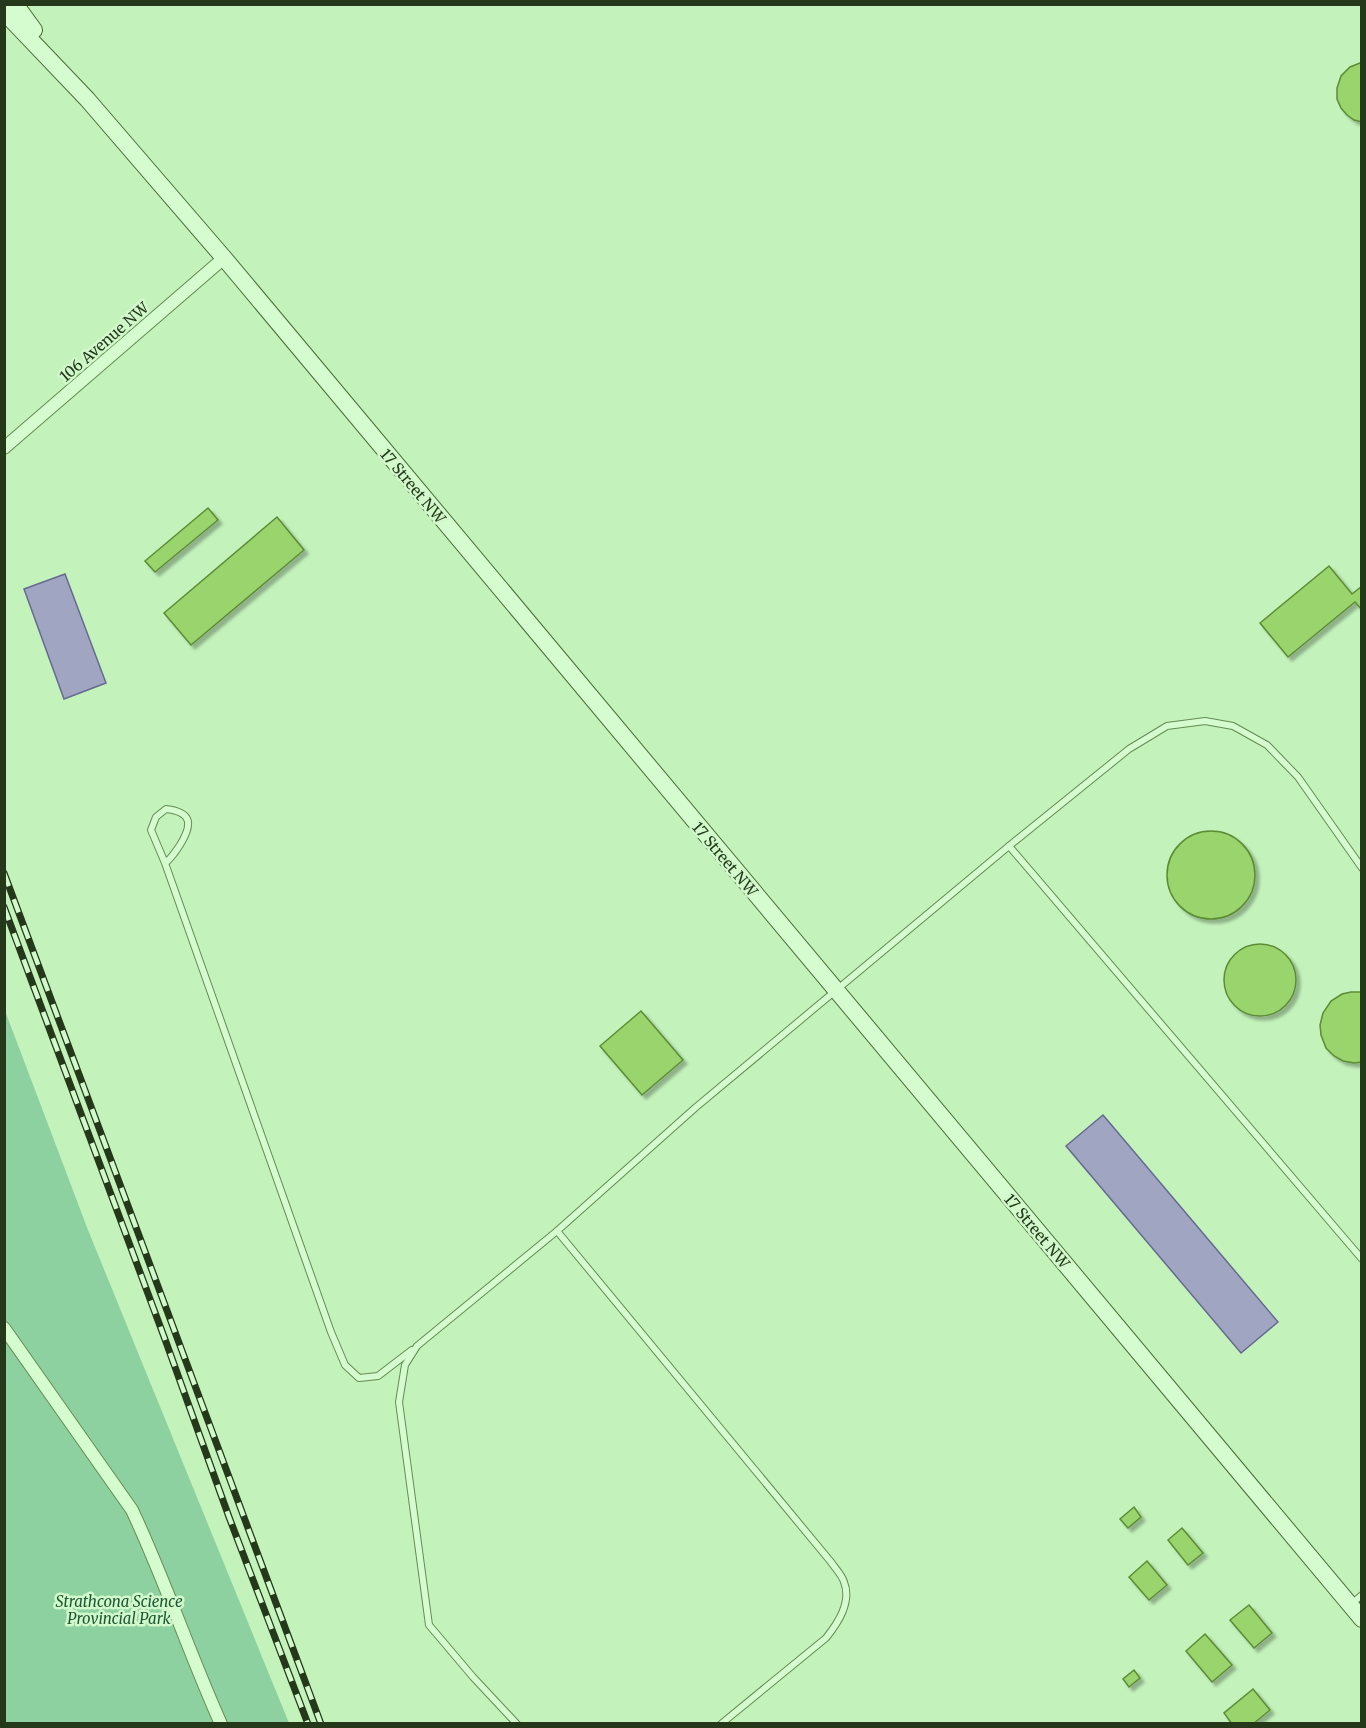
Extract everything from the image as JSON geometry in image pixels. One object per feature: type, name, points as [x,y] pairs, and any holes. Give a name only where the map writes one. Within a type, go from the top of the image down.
[{"type":"main road","name":"17 Street NW","points":[[15,4],[87,99]]},
{"type":"main road","name":"17 Street NW","points":[[4,12],[87,99],[224,258],[836,990],[1356,1600],[1362,1619]]},
{"type":"street","name":"106 Avenue NW","points":[[4,448],[224,258]]},
{"type":"street","points":[[4,1328],[132,1510],[221,1724]]},
{"type":"lane","points":[[165,863],[173,857],[187,834],[189,824],[187,817],[177,810],[166,809],[156,817],[152,830],[331,1332],[345,1365],[359,1378],[378,1376],[417,1346],[557,1230],[695,1108],[1009,846],[1129,749],[1167,726],[1205,721],[1233,726],[1267,744],[1298,777],[1362,868]]},
{"type":"lane","points":[[1009,846],[1362,1259]]},
{"type":"lane","points":[[557,1230],[831,1562],[844,1582],[847,1600],[837,1623],[826,1638],[721,1724]]},
{"type":"lane","points":[[417,1346],[405,1365],[399,1402],[429,1625],[517,1724]]},
{"type":"green space","name":"Strathcona Science Provincial Park","points":[[4,1008],[88,1230],[289,1723],[5,1723]]},
{"type":"water","points":[[65,574],[106,683],[64,699],[24,589]]},
{"type":"water","points":[[1103,1115],[1278,1322],[1241,1353],[1066,1146]]},
{"type":"building","points":[[1362,63],[1362,122],[1347,115],[1337,99],[1337,88],[1341,76],[1350,67]]},
{"type":"building","points":[[208,508],[218,520],[155,572],[145,561]]},
{"type":"building","points":[[277,517],[304,550],[191,645],[164,613]]},
{"type":"building","points":[[1329,566],[1352,594],[1362,586],[1362,610],[1355,602],[1288,657],[1260,623]]},
{"type":"building","points":[[1211,831],[1228,834],[1242,844],[1252,858],[1255,875],[1252,892],[1242,906],[1228,916],[1211,919],[1194,916],[1180,906],[1170,892],[1167,875],[1170,858],[1180,844],[1194,834]]},
{"type":"building","points":[[1260,944],[1280,950],[1290,960],[1296,980],[1290,1000],[1280,1010],[1260,1016],[1240,1010],[1230,1000],[1224,980],[1230,960],[1240,950]]},
{"type":"building","points":[[1362,992],[1362,1062],[1354,1063],[1343,1061],[1326,1048],[1320,1025],[1323,1013],[1331,1001],[1342,994]]},
{"type":"building","points":[[641,1011],[683,1060],[642,1095],[600,1046]]},
{"type":"building","points":[[1134,1507],[1141,1517],[1128,1528],[1120,1519]]},
{"type":"building","points":[[1182,1528],[1203,1553],[1188,1565],[1168,1540]]},
{"type":"building","points":[[1147,1561],[1167,1585],[1149,1600],[1129,1577]]},
{"type":"building","points":[[1249,1605],[1272,1633],[1254,1648],[1230,1620]]},
{"type":"building","points":[[1205,1634],[1232,1665],[1212,1682],[1186,1651]]},
{"type":"building","points":[[1134,1670],[1140,1678],[1129,1687],[1123,1679]]},
{"type":"building","points":[[1253,1689],[1270,1710],[1253,1724],[1232,1724],[1224,1713]]},
{"type":"railway","points":[[4,873],[321,1724]]},
{"type":"railway","points":[[4,907],[229,1517],[308,1724]]}]
